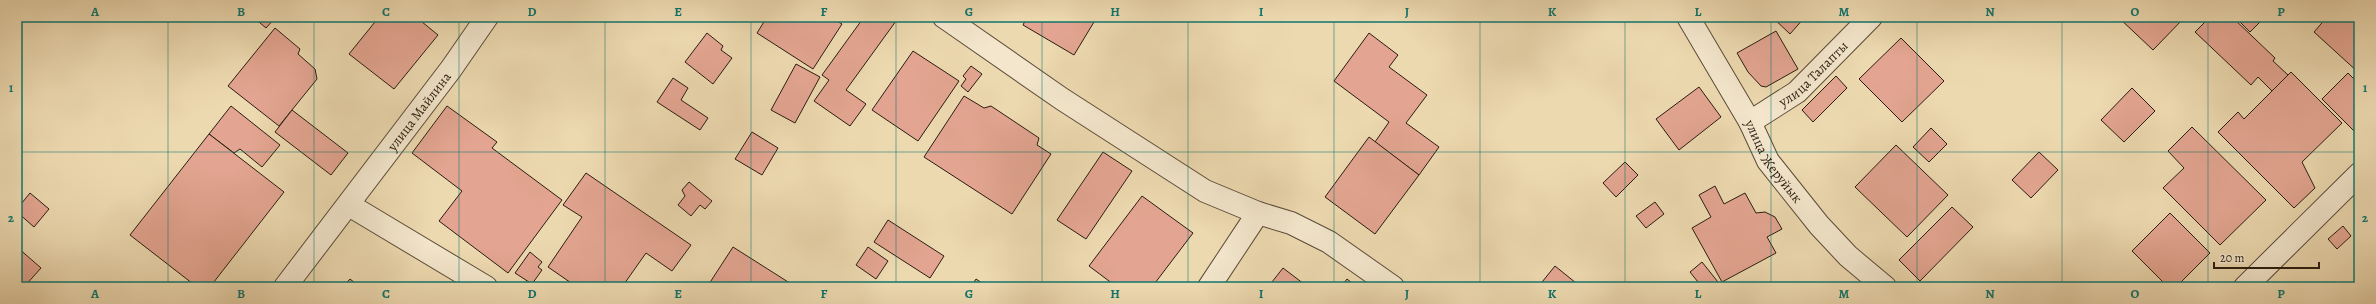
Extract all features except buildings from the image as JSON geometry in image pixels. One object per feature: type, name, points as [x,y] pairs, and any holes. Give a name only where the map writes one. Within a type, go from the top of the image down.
[{"type":"street","name":"улица Майлина","points":[[285,287],[349,205],[451,69],[487,17]]},
{"type":"street","points":[[944,17],[1062,99],[1205,191],[1258,213],[1292,223],[1329,242],[1393,287]]},
{"type":"street","name":"улица Жеруйык","points":[[1688,17],[1750,122],[1768,161],[1819,225],[1848,256],[1885,287]]},
{"type":"street","name":"улица Талапты","points":[[1750,122],[1796,92],[1871,17]]},
{"type":"street","points":[[2245,287],[2359,174]]},
{"type":"street","points":[[349,205],[486,287]]},
{"type":"street","points":[[1209,287],[1258,213]]}]
